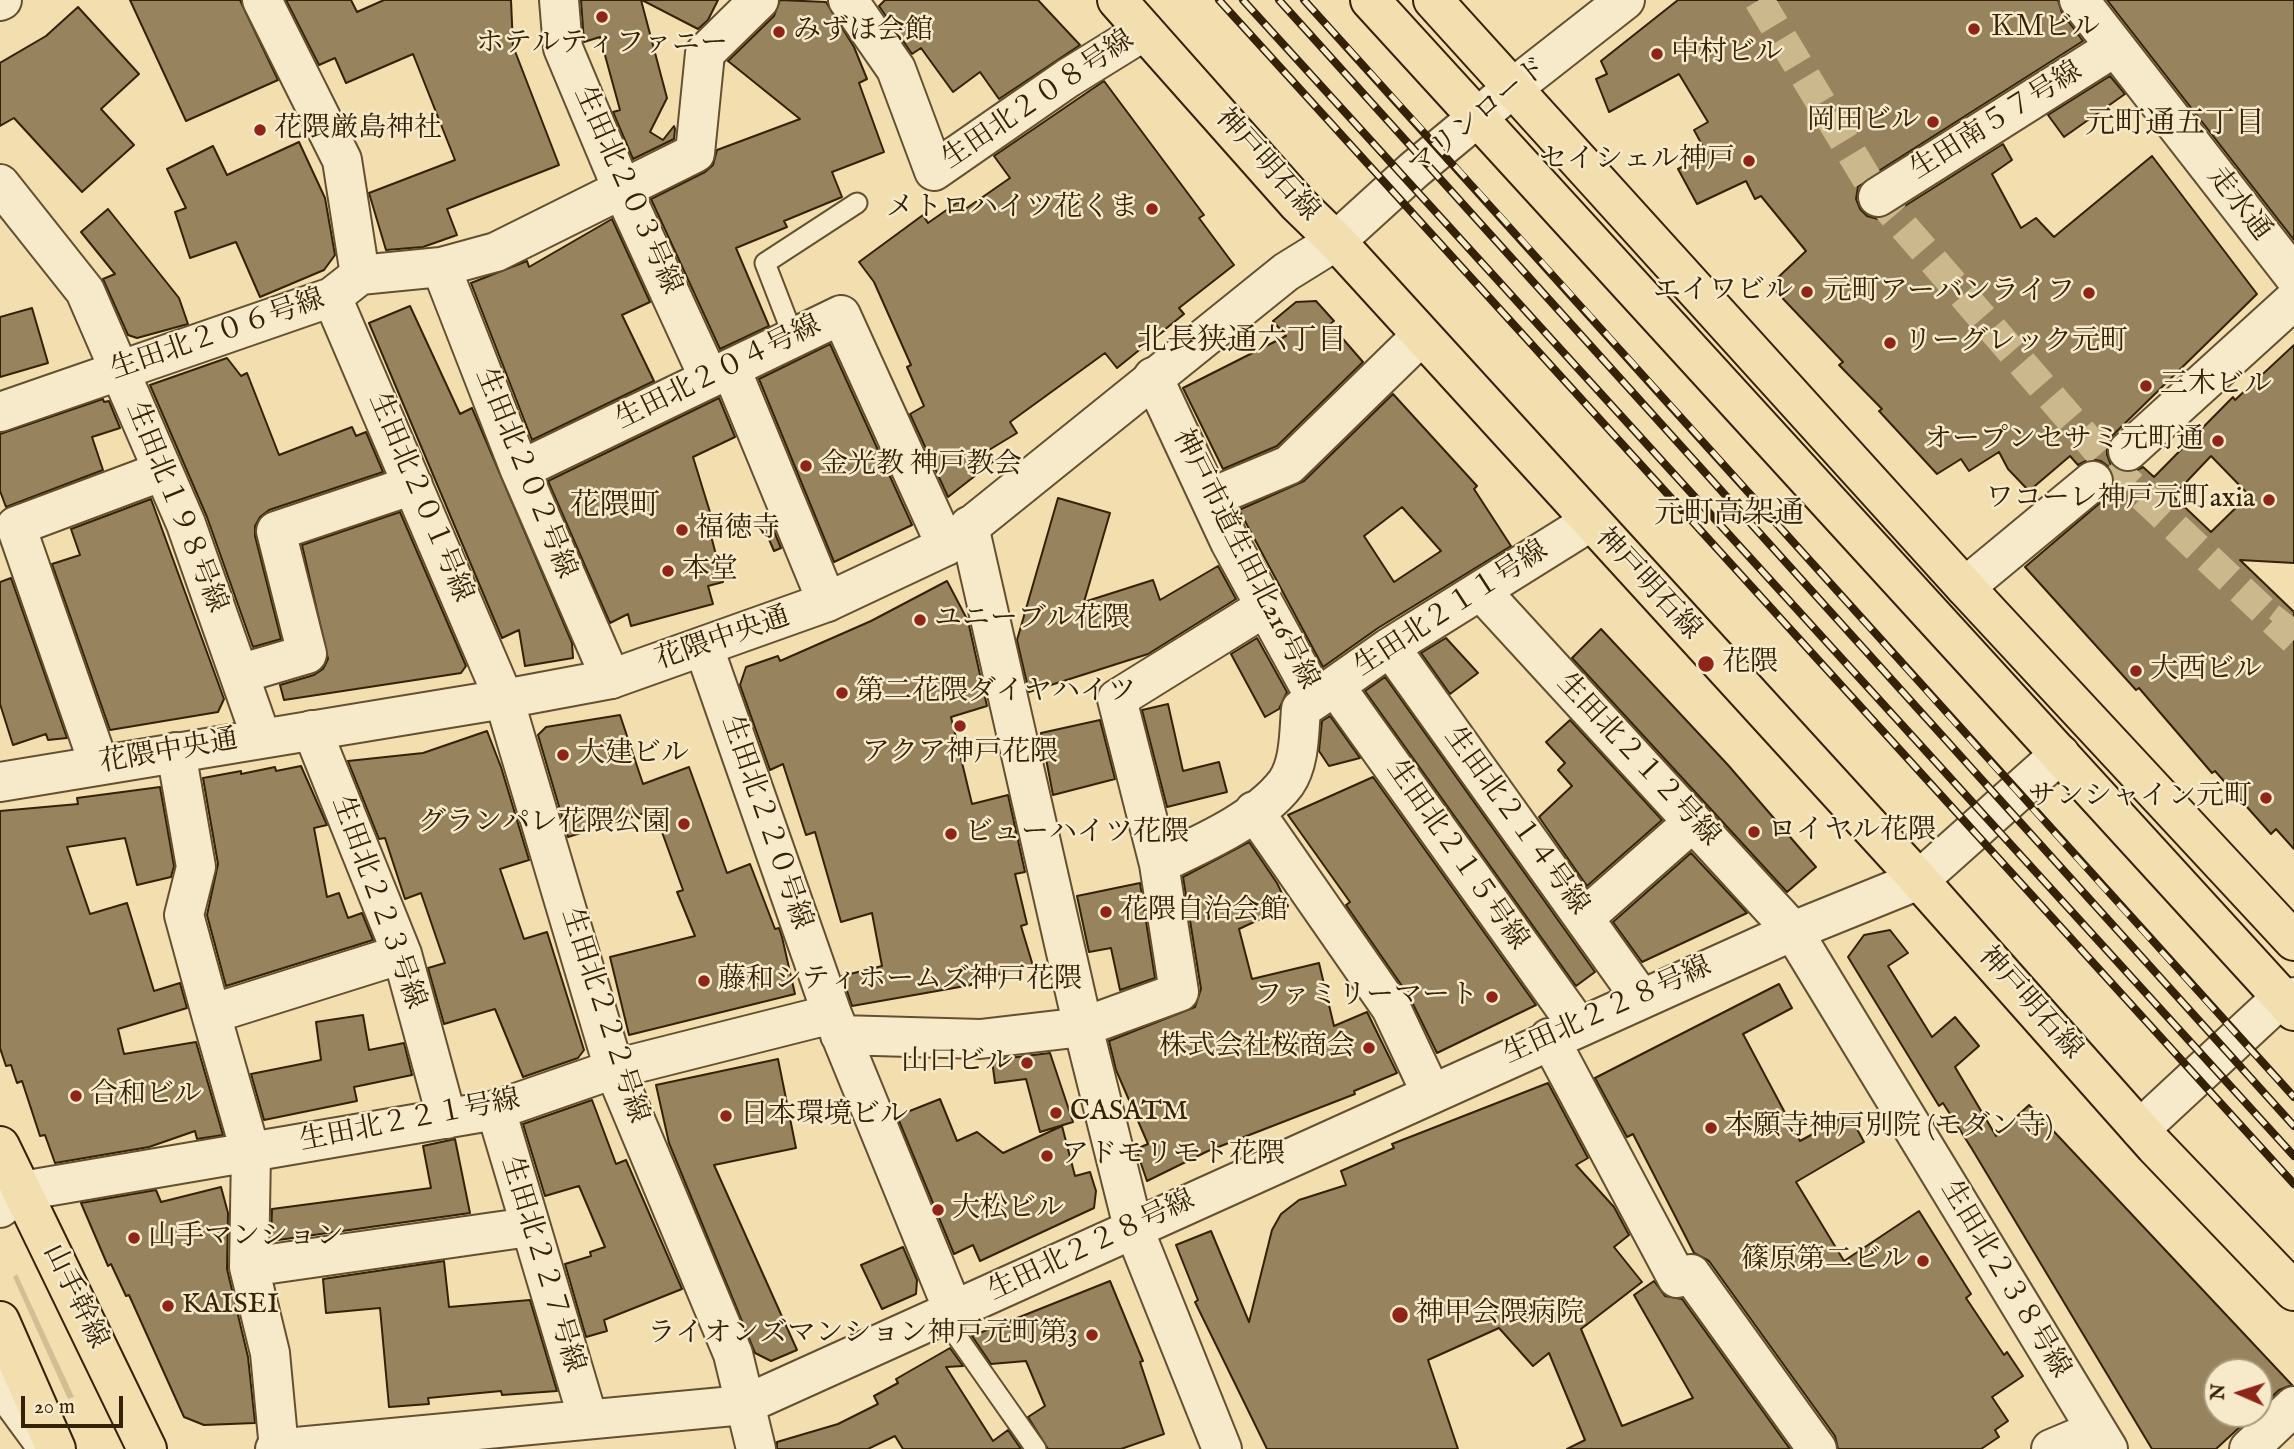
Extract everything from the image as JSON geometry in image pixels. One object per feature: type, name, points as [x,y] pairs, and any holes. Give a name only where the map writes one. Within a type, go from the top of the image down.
[{"type":"main road","name":"神戸明石線","points":[[1117,0],[1298,204],[1336,241],[1420,337],[1919,880],[2140,1129],[2294,1291]]},
{"type":"main road","points":[[1370,0],[2289,1003]]},
{"type":"main road","points":[[1433,0],[1965,587],[2294,942]]},
{"type":"main road","name":"山手幹線","points":[[0,1146],[11,1200],[147,1449]]},
{"type":"main road","points":[[0,1321],[52,1449]]},
{"type":"street","name":"生田北２０１号線","points":[[262,0],[342,160],[346,286],[413,485],[504,699]]},
{"type":"street","name":"生田北２０３号線","points":[[559,0],[563,48],[623,191],[720,373],[827,602]]},
{"type":"street","name":"生田北２０６号線","points":[[0,412],[119,371],[346,286],[441,267],[495,252],[623,191],[695,153],[705,52],[760,0]]},
{"type":"street","name":"生田北２０８号線","points":[[848,0],[896,69],[934,172],[1068,78],[1144,31]]},
{"type":"street","name":"マリンロード","points":[[1336,241],[1477,118],[1625,0]]},
{"type":"street","name":"走水通","points":[[2079,0],[2294,276]]},
{"type":"street","name":"生田南５７号線","points":[[1878,197],[2115,47]]},
{"type":"street","name":"生田北１９８号線","points":[[0,184],[85,290],[186,524],[261,737]]},
{"type":"street","name":"花隈中央通","points":[[0,782],[611,679],[827,602],[957,536],[1286,271],[1336,241]]},
{"type":"street","name":"生田北２０２号線","points":[[441,267],[520,470],[611,679]]},
{"type":"street","points":[[2128,451],[2294,300]]},
{"type":"street","name":"生田北２０４号線","points":[[520,470],[841,315],[957,536]]},
{"type":"street","points":[[1210,498],[1289,465],[1420,337]]},
{"type":"street","name":"神戸市道生田北216号線","points":[[1153,377],[1265,607],[1325,692],[1301,709],[1295,759],[1286,782],[1254,811],[1216,836],[1159,864]]},
{"type":"street","points":[[99,765],[16,526],[163,471]]},
{"type":"street","points":[[1965,587],[2093,481]]},
{"type":"street","points":[[239,674],[307,654],[276,531],[413,485]]},
{"type":"street","name":"生田北２１１号線","points":[[1325,692],[1390,647],[1590,522]]},
{"type":"street","points":[[957,536],[1133,1227],[1222,1449]]},
{"type":"street","name":"生田北２１２号線","points":[[1481,591],[1793,930]]},
{"type":"street","points":[[1159,864],[1118,699],[1265,607]]},
{"type":"street","name":"生田北２１４号線","points":[[1390,647],[1640,997]]},
{"type":"street","name":"生田北２２０号線","points":[[704,648],[836,1025],[947,1313]]},
{"type":"street","name":"生田北２１５号線","points":[[1325,692],[1563,1032],[1677,1278],[1691,1274],[1817,1449]]},
{"type":"street","name":"生田北２２２号線","points":[[504,699],[614,1069],[733,1354],[756,1449]]},
{"type":"street","name":"生田北２２３号線","points":[[312,730],[402,954],[447,1119]]},
{"type":"street","points":[[176,752],[197,867],[184,915],[251,1154],[249,1267],[270,1353],[277,1449]]},
{"type":"street","points":[[1919,880],[2060,754]]},
{"type":"street","points":[[1254,811],[1391,1008],[1431,1093]]},
{"type":"street","points":[[1584,918],[1693,822]]},
{"type":"street","name":"生田北２２１号線","points":[[11,1200],[496,1110],[614,1069],[836,1025],[980,1039],[1083,1027],[1179,992],[1159,864]]},
{"type":"street","name":"生田北２２８号線","points":[[277,1449],[744,1405],[1640,997],[1793,930],[1919,880]]},
{"type":"street","name":"生田北２３８号線","points":[[1793,930],[2102,1440]]},
{"type":"street","points":[[212,1014],[402,954]]},
{"type":"street","points":[[2140,1129],[2289,1003]]},
{"type":"street","name":"生田北２２７号線","points":[[496,1110],[588,1419]]},
{"type":"street","points":[[249,1267],[529,1227]]},
{"type":"street","points":[[0,1363],[52,1449]]},
{"type":"street","points":[[0,1383],[52,1449]]},
{"type":"street","points":[[2249,1449],[2294,1406]]},
{"type":"street","points":[[2050,1449],[2102,1440]]},
{"type":"lane","points":[[794,338],[765,263],[857,203]]},
{"type":"lane","points":[[947,1313],[1036,1449]]},
{"type":"shaded area","points":[[17,1274],[74,1397],[68,1399],[13,1277]]},
{"type":"building","points":[[130,0],[240,0],[278,80],[186,121]]},
{"type":"building","points":[[286,0],[351,0],[357,12],[384,0],[511,0],[513,46],[559,165],[447,209],[457,235],[423,247],[386,250],[369,193],[455,160],[413,54],[346,83],[335,58],[319,65]]},
{"type":"building","points":[[581,0],[641,0],[667,98],[650,132],[663,140],[674,126],[675,129],[674,139],[633,159],[613,112],[620,110],[600,37],[584,42]]},
{"type":"building","name":"ホテルティファニー","points":[[642,0],[718,0],[708,20],[698,29]]},
{"type":"building","points":[[780,0],[826,2],[854,47],[867,79],[859,83],[884,152],[832,172],[842,197],[784,221],[787,227],[736,248],[769,326],[720,349],[651,199],[705,172],[713,165],[717,150],[800,119],[728,61],[774,16]]},
{"type":"building","points":[[885,0],[1038,0],[1080,45],[999,99],[980,72],[953,92],[921,48],[912,54],[879,6]]},
{"type":"building","points":[[1678,0],[2058,0],[2062,13],[2083,41],[1866,179],[1858,187],[1856,199],[1867,216],[1878,219],[1889,216],[2003,144],[2012,160],[1992,174],[2021,228],[2036,218],[2054,237],[2152,156],[2257,294],[2113,435],[2107,445],[2107,455],[2111,465],[2121,472],[2133,472],[2143,467],[2154,477],[2233,397],[2235,400],[2294,345],[2294,563],[2240,560],[2294,612],[2294,849],[2276,829],[2271,834],[2215,771],[2212,773],[2139,688],[2136,690],[2025,567],[2107,497],[2114,488],[2115,478],[2109,467],[2101,461],[2090,459],[2078,465],[2070,456],[2029,491],[2008,469],[1999,452],[1969,471],[1961,459],[1937,474],[1879,411],[1882,409],[1839,365],[1843,362],[1770,285],[1806,251],[1761,196],[1755,199],[1746,181],[1697,204],[1678,169],[1707,154],[1694,130],[1708,122],[1679,74],[1609,112],[1596,79],[1607,74],[1601,61]],"holes":[[[2211,456],[2249,495],[2211,532],[2173,496]]]},
{"type":"building","points":[[2107,0],[2294,0],[2294,240]]},
{"type":"building","points":[[78,7],[139,74],[101,109],[134,145],[82,192],[14,118],[0,126],[0,63],[46,36]]},
{"type":"building","points":[[2110,76],[2125,94],[2064,137],[2048,115]]},
{"type":"building","points":[[1104,81],[1204,215],[1199,218],[1234,265],[1179,308],[1184,314],[1117,368],[1105,353],[1010,422],[1017,433],[989,450],[994,461],[948,497],[910,414],[924,406],[907,367],[911,365],[874,282],[859,262],[923,215],[928,223],[958,202],[964,210],[1010,178],[994,156]]},
{"type":"building","points":[[299,142],[325,198],[335,255],[324,270],[260,297],[236,242],[190,258],[175,212],[186,208],[167,169],[213,146],[227,175]]},
{"type":"building","points":[[108,209],[179,298],[188,324],[137,338],[128,335],[103,279],[115,274],[81,232]]},
{"type":"building","points":[[612,219],[650,302],[622,315],[654,381],[532,440],[471,283],[527,261],[529,267]]},
{"type":"building","points":[[1316,301],[1334,321],[1330,324],[1363,362],[1277,446],[1223,469],[1183,388],[1286,336],[1273,321],[1296,302]]},
{"type":"building","points":[[410,306],[460,414],[472,408],[572,643],[573,658],[525,666],[519,630],[502,638],[369,323]]},
{"type":"building","points":[[32,308],[48,363],[0,377],[0,317]]},
{"type":"building","points":[[830,344],[912,525],[834,562],[759,379]]},
{"type":"building","points":[[227,358],[241,376],[247,373],[279,455],[352,427],[356,436],[366,432],[383,472],[269,510],[260,517],[255,526],[255,536],[281,639],[253,647],[207,517],[150,385]]},
{"type":"building","points":[[1393,394],[1477,486],[1474,489],[1511,546],[1378,628],[1323,667],[1239,510],[1304,481]],"holes":[[[1402,507],[1441,551],[1394,582],[1364,536]]]},
{"type":"building","points":[[719,398],[735,437],[693,457],[713,522],[708,524],[723,582],[708,586],[713,604],[631,626],[628,614],[610,623],[548,481]]},
{"type":"building","points":[[103,399],[104,402],[109,401],[120,428],[92,437],[103,470],[6,507],[0,491],[0,434]]},
{"type":"building","points":[[1058,498],[1110,513],[1084,602],[1153,580],[1160,600],[1218,566],[1236,599],[1148,654],[1029,692],[1017,640]]},
{"type":"building","points":[[151,499],[224,699],[218,712],[110,730],[52,564],[80,555],[71,529]]},
{"type":"building","points":[[400,512],[466,666],[461,673],[284,700],[280,685],[314,675],[323,669],[328,659],[302,545]]},
{"type":"building","points":[[769,519],[781,548],[774,551],[762,523]]},
{"type":"building","points":[[11,578],[67,738],[48,740],[46,734],[13,745],[0,704],[0,582]]},
{"type":"building","points":[[947,581],[968,621],[987,706],[951,717],[972,804],[1008,795],[1025,872],[1015,874],[1027,924],[1021,926],[1033,966],[971,981],[971,985],[852,1006],[842,976],[882,966],[872,913],[841,922],[815,832],[806,835],[783,764],[770,770],[740,685],[746,667],[778,656],[780,661],[871,621]]},
{"type":"building","points":[[1601,629],[1728,765],[1816,867],[1787,892],[1572,658]]},
{"type":"building","points":[[1257,638],[1287,692],[1279,709],[1265,717],[1231,654]]},
{"type":"building","points":[[1446,638],[1478,673],[1450,694],[1421,653]]},
{"type":"building","points":[[1385,677],[1595,972],[1576,986],[1365,691]]},
{"type":"building","points":[[1168,704],[1183,771],[1219,762],[1227,792],[1167,807],[1142,710]]},
{"type":"building","points":[[620,715],[643,784],[689,767],[727,873],[750,864],[775,929],[779,928],[795,994],[629,1035],[610,957],[695,936],[677,892],[683,890],[654,810],[568,837],[538,735],[546,727]]},
{"type":"building","points":[[1330,716],[1360,758],[1329,766],[1319,751],[1322,721]]},
{"type":"building","points":[[1100,720],[1115,779],[1053,795],[1041,733]]},
{"type":"building","points":[[1570,720],[1662,820],[1587,886],[1539,817],[1572,786],[1558,770],[1565,763],[1546,742]]},
{"type":"building","points":[[487,731],[501,767],[529,860],[500,869],[524,939],[547,932],[584,1050],[578,1058],[523,1077],[495,1009],[444,1024],[428,968],[445,963],[421,893],[405,899],[385,838],[379,839],[348,761],[423,753]]},
{"type":"building","points":[[301,766],[327,825],[314,828],[327,897],[339,893],[348,918],[362,913],[373,940],[226,986],[207,915],[218,864],[203,778],[241,771],[241,774],[275,767],[276,771]]},
{"type":"building","points":[[1373,777],[1536,1005],[1437,1053],[1409,996],[1346,905],[1350,902],[1288,815]]},
{"type":"building","points":[[160,787],[174,866],[171,877],[137,885],[125,838],[67,847],[90,914],[127,903],[154,991],[180,983],[187,1008],[118,1029],[124,1054],[196,1042],[223,1135],[197,1139],[195,1131],[149,1147],[55,1163],[45,1135],[40,1136],[22,1081],[17,1083],[11,1065],[6,1066],[0,1048],[0,811],[78,804],[77,798]]},
{"type":"building","points":[[1249,842],[1277,883],[1288,906],[1239,929],[1252,979],[1319,963],[1334,1026],[1367,1012],[1397,1073],[1354,1091],[1355,1094],[1208,1151],[1147,1181],[1136,1149],[1148,1144],[1116,1070],[1109,1041],[1195,1007],[1201,989],[1183,877]]},
{"type":"building","points":[[1691,853],[1747,913],[1642,962],[1613,922]]},
{"type":"building","points":[[1140,883],[1155,978],[1120,990],[1111,948],[1089,952],[1077,896]]},
{"type":"building","points":[[1890,930],[1908,953],[1888,966],[1932,1037],[1955,1017],[1979,1046],[1955,1067],[1996,1136],[2029,1105],[2267,1358],[2203,1358],[2203,1428],[2239,1428],[2216,1449],[2152,1449],[1972,1149],[1943,1103],[1939,1106],[1848,957],[1864,935]]},
{"type":"building","points":[[1779,984],[1792,1008],[1743,1034],[1800,1141],[1849,1114],[1864,1142],[1796,1182],[1844,1261],[1919,1211],[1971,1294],[1966,1298],[2004,1355],[2007,1352],[2023,1376],[1992,1397],[2008,1421],[1995,1430],[1999,1437],[1981,1449],[1838,1449],[1835,1436],[1709,1261],[1694,1253],[1633,1134],[1627,1137],[1595,1078]]},
{"type":"building","points":[[363,1015],[369,1050],[404,1043],[412,1075],[354,1087],[357,1101],[264,1120],[251,1074],[321,1060],[316,1022]]},
{"type":"building","points":[[1050,1053],[1073,1122],[1040,1132],[1026,1079],[995,1083],[992,1060]]},
{"type":"building","points":[[778,1059],[796,1148],[714,1165],[797,1350],[771,1361],[755,1353],[669,1143],[656,1085]]},
{"type":"building","points":[[1548,1083],[1588,1158],[1576,1165],[1614,1207],[1629,1235],[1614,1247],[1642,1282],[1581,1329],[1622,1426],[1693,1398],[1634,1295],[1654,1281],[1665,1296],[1682,1299],[1790,1449],[1567,1449],[1585,1440],[1549,1353],[1533,1366],[1499,1328],[1428,1360],[1458,1449],[1267,1449],[1195,1302],[1198,1300],[1176,1245],[1211,1231],[1249,1322],[1272,1230],[1281,1214],[1299,1200],[1346,1185],[1341,1171],[1394,1148],[1392,1144]]},
{"type":"building","points":[[940,1099],[957,1141],[977,1132],[1003,1153],[1062,1126],[1075,1176],[1090,1172],[1096,1191],[1094,1208],[980,1261],[973,1245],[954,1254],[897,1116]]},
{"type":"building","points":[[592,1100],[616,1164],[626,1160],[682,1289],[604,1320],[607,1331],[586,1337],[565,1264],[591,1256],[590,1252],[605,1247],[579,1186],[545,1196],[523,1124]]},
{"type":"building","points":[[455,1139],[470,1213],[271,1241],[272,1209],[431,1188],[423,1146]]},
{"type":"building","points":[[221,1187],[228,1213],[227,1269],[248,1357],[255,1423],[204,1425],[184,1417],[129,1295],[126,1296],[111,1264],[108,1266],[81,1203],[156,1190],[161,1202]]},
{"type":"building","points":[[903,1247],[917,1280],[916,1294],[882,1309],[861,1265]]},
{"type":"building","points":[[444,1261],[449,1307],[530,1300],[557,1391],[502,1395],[501,1391],[428,1398],[429,1404],[389,1407],[380,1308],[326,1313],[323,1279]]},
{"type":"building","points":[[1110,1281],[1143,1361],[1140,1362],[1164,1434],[1121,1449],[1048,1449],[1028,1417],[1045,1406],[1026,1361],[991,1364],[972,1336]]},
{"type":"building","points":[[950,1348],[963,1366],[946,1367],[993,1441],[1008,1430],[1021,1449],[903,1449],[895,1436],[868,1449],[777,1449],[777,1442],[838,1424],[878,1404],[874,1396],[898,1383],[896,1379]]},
{"type":"building","points":[[2273,1365],[2292,1385],[2273,1396]]},
{"type":"tunnel","points":[[1759,0],[1878,197],[2111,466],[2294,640]]},
{"type":"tunnel","points":[[2284,630],[2294,617]]},
{"type":"railway","points":[[1219,0],[2294,1184]]},
{"type":"railway","points":[[1243,0],[2294,1156]]},
{"type":"railway","points":[[1279,0],[2294,1126]]},
{"type":"railway","points":[[1304,0],[2294,1097]]},
{"type":"place","name":"ホテルティファニー","points":[[602,17]]},
{"type":"place","name":"ＫＭビル","points":[[1974,29]]},
{"type":"place","name":"みずほ会館","points":[[779,32]]},
{"type":"place","name":"中村ビル","points":[[1657,54]]},
{"type":"place","name":"岡田ビル","points":[[1933,122]]},
{"type":"place","name":"花隈厳島神社","points":[[260,130]]},
{"type":"place","name":"セイシェル神戸","points":[[1749,161]]},
{"type":"place","name":"メトロハイツ花くま","points":[[1152,209]]},
{"type":"place","name":"エイワビル","points":[[1807,292]]},
{"type":"place","name":"元町アーバンライフ","points":[[2089,293]]},
{"type":"place","name":"リーグレック元町","points":[[1890,343]]},
{"type":"place","name":"三木ビル","points":[[2146,386]]},
{"type":"place","name":"オープンセサミ元町通","points":[[2218,441]]},
{"type":"place","name":"金光教 神戸教会","points":[[806,466]]},
{"type":"place","name":"ワコーレ神戸元町axia","points":[[2269,500]]},
{"type":"place","name":"福徳寺","points":[[682,530]]},
{"type":"place","name":"本堂","points":[[668,571]]},
{"type":"place","name":"ユニーブル花隈","points":[[920,620]]},
{"type":"place","name":"花隈","points":[[1706,664]]},
{"type":"place","name":"大西ビル","points":[[2136,671]]},
{"type":"place","name":"第二花隈ダイヤハイツ","points":[[842,693]]},
{"type":"place","name":"アクア神戸花隈","points":[[960,726]]},
{"type":"place","name":"大建ビル","points":[[563,755]]},
{"type":"place","name":"サンシャイン元町","points":[[2266,798]]},
{"type":"place","name":"グランパレ花隈公園","points":[[684,824]]},
{"type":"place","name":"ロイヤル花隈","points":[[1754,832]]},
{"type":"place","name":"ビューハイツ花隈","points":[[951,834]]},
{"type":"place","name":"花隈自治会館","points":[[1106,912]]},
{"type":"place","name":"藤和シティホームズ神戸花隈","points":[[704,981]]},
{"type":"place","name":"ファミリーマート","points":[[1492,997]]},
{"type":"place","name":"株式会社桜商会","points":[[1369,1048]]},
{"type":"place","name":"山口ビル","points":[[1027,1063]]},
{"type":"place","name":"合和ビル","points":[[76,1096]]},
{"type":"place","name":"CASATM","points":[[1056,1113]]},
{"type":"place","name":"日本環境ビル","points":[[726,1116]]},
{"type":"place","name":"本願寺神戸別院 (モダン寺)","points":[[1711,1128]]},
{"type":"place","name":"アドモリモト花隈","points":[[1047,1156]]},
{"type":"place","name":"大松ビル","points":[[938,1210]]},
{"type":"place","name":"山手マンション","points":[[134,1238]]},
{"type":"place","name":"篠原第二ビル","points":[[1923,1261]]},
{"type":"place","name":"KAISEI","points":[[168,1306]]},
{"type":"place","name":"神甲会隈病院","points":[[1400,1315]]},
{"type":"place","name":"ライオンズマンション神戸元町第3","points":[[1092,1335]]},
{"type":"district","name":"元町通五丁目","points":[[2175,126]]},
{"type":"district","name":"北長狭通六丁目","points":[[1242,343]]},
{"type":"district","name":"花隈町","points":[[615,508]]},
{"type":"district","name":"元町高架通","points":[[1729,516]]}]
